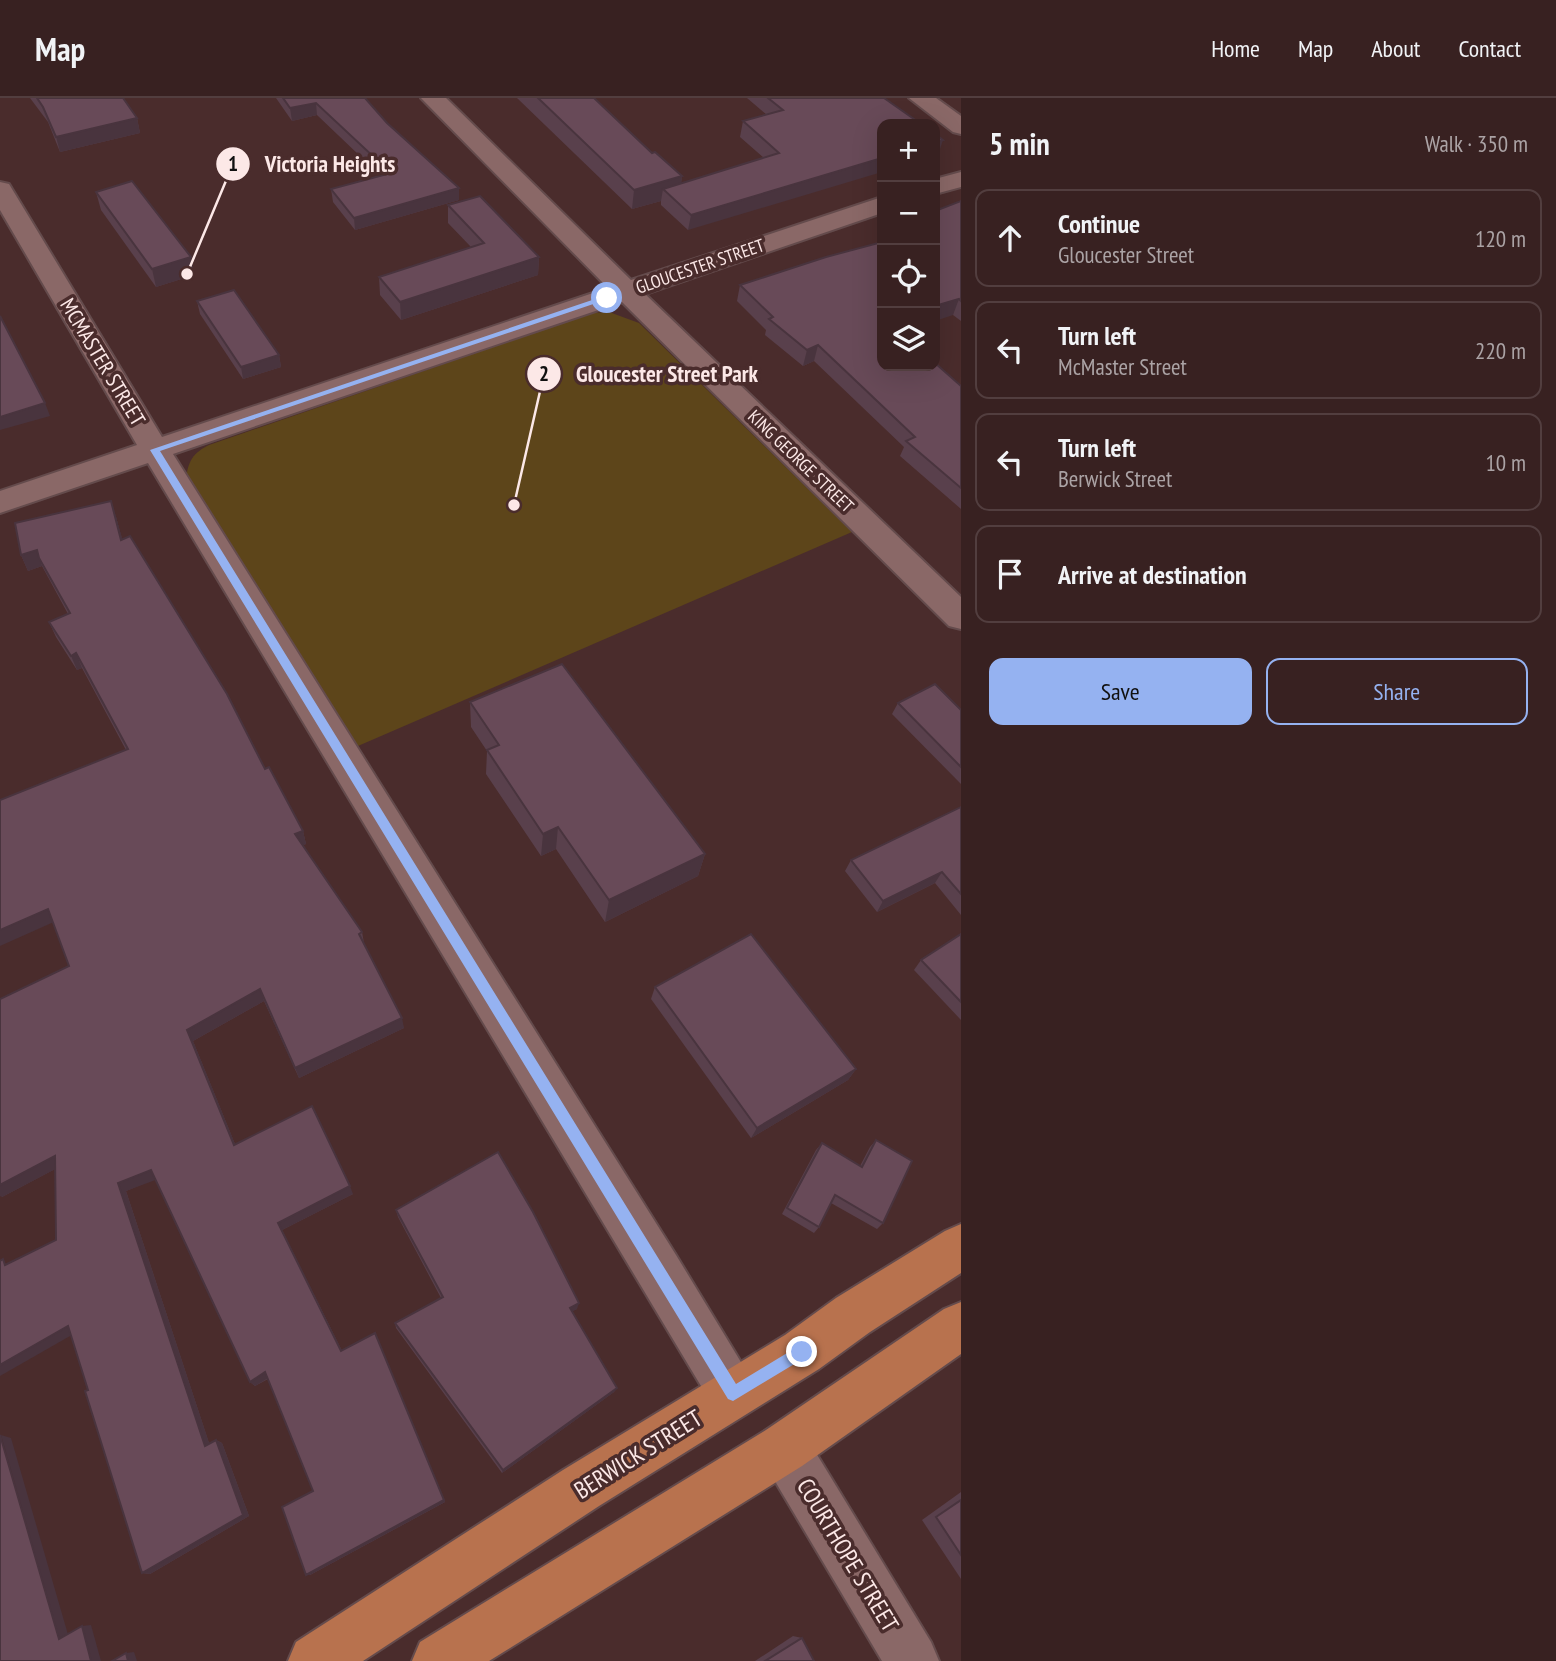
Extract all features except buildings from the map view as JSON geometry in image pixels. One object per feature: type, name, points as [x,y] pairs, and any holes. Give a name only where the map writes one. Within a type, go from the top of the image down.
[{"type":"main road","name":"BERWICK STREET","points":[[315,1661],[581,1488],[961,1247]]},
{"type":"main road","points":[[439,1661],[784,1448],[961,1326]]},
{"type":"street","name":"KING GEORGE STREET","points":[[433,98],[626,291],[961,617]]},
{"type":"street","points":[[921,98],[961,127]]},
{"type":"street","points":[[940,185],[961,178]]},
{"type":"street","name":"MCMASTER STREET","points":[[0,189],[155,450],[733,1394]]},
{"type":"street","name":"GLOUCESTER STREET","points":[[0,502],[877,207]]},
{"type":"street","name":"COURTHOPE STREET","points":[[784,1448],[912,1661]]},
{"type":"shaded area","points":[[609,312],[639,323],[852,532],[351,749],[186,479],[192,458],[209,445],[592,313]]},
{"type":"place","name":"Victoria Heights","points":[[187,274]]},
{"type":"place","name":"Gloucester Street Park","points":[[514,505]]},
{"type":"route","points":[[607,298],[155,450],[733,1394],[802,1352]]}]
